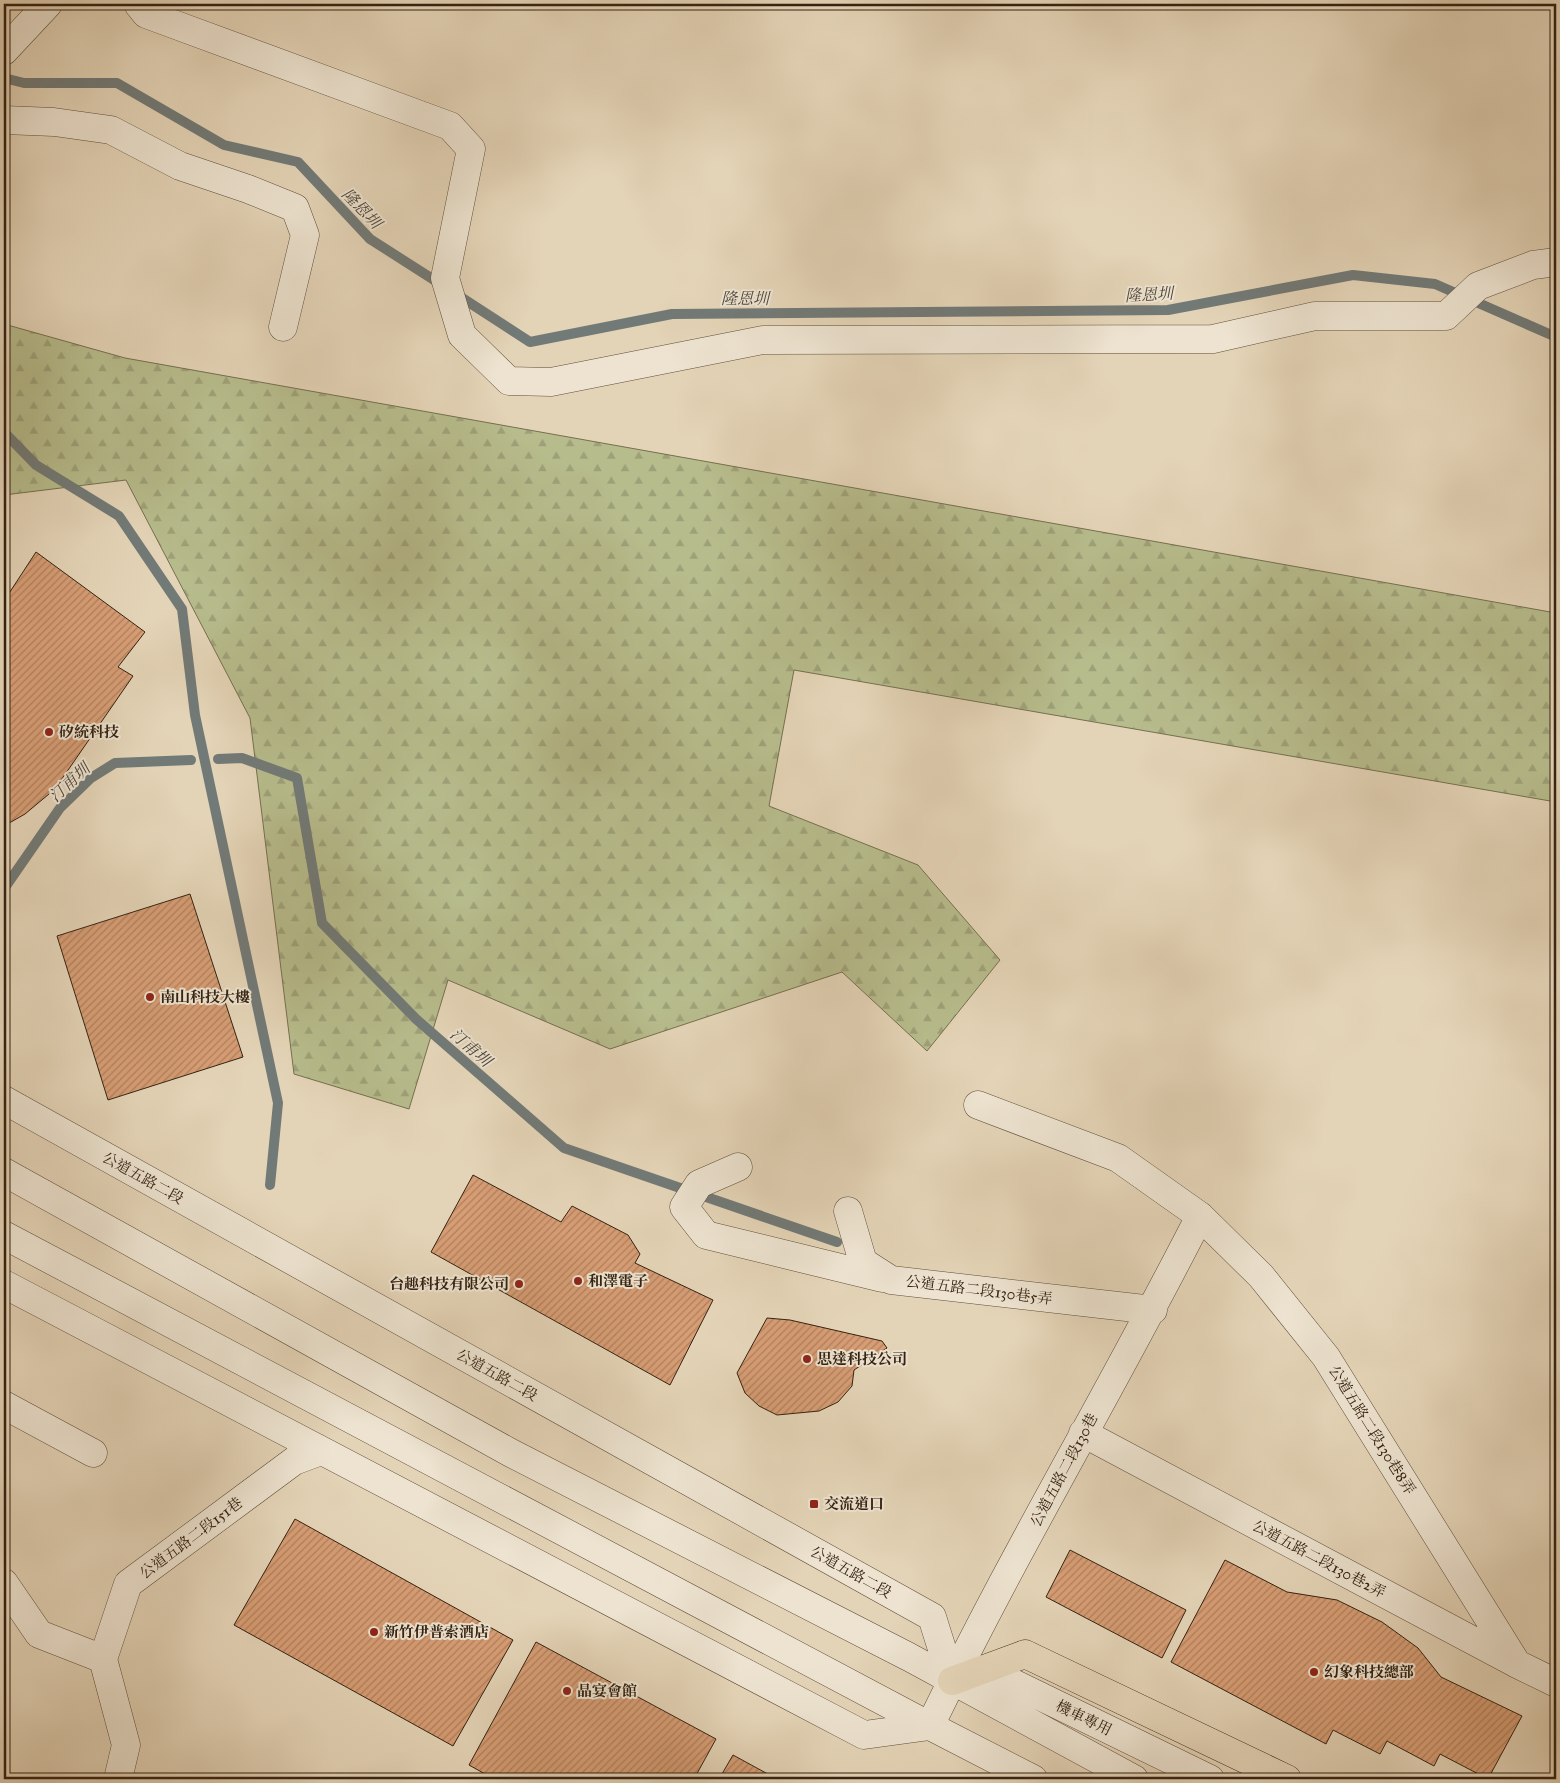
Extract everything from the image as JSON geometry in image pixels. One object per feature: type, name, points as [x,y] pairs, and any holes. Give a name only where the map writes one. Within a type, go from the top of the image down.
[{"type":"highway","points":[[952,1681],[1025,1654],[1287,1779]]},
{"type":"street","points":[[9,45],[48,4]]},
{"type":"street","points":[[138,4],[146,14],[450,126],[471,149],[445,278],[462,336],[509,381],[551,382],[763,340],[1213,339],[1315,316],[1446,316],[1478,286],[1533,265],[1556,262]]},
{"type":"street","points":[[4,120],[54,122],[111,130],[180,166],[248,189],[295,208],[305,235],[283,327]]},
{"type":"street","name":"公道五路二段","points":[[4,1100],[932,1617],[952,1681]]},
{"type":"street","name":"公道五路二段130巷8弄","points":[[978,1105],[1118,1158],[1200,1216],[1261,1276],[1326,1357],[1517,1664]]},
{"type":"street","points":[[738,1167],[699,1184],[684,1207],[706,1235],[890,1280]]},
{"type":"street","points":[[4,1172],[511,1453],[952,1681],[1134,1779]]},
{"type":"street","name":"公道五路二段130巷5弄","points":[[848,1211],[863,1262],[890,1280],[1153,1310]]},
{"type":"street","name":"公道五路二段130巷","points":[[930,1726],[1083,1433],[1153,1310],[1200,1216]]},
{"type":"street","points":[[4,1235],[1033,1779]]},
{"type":"street","points":[[4,1284],[864,1735],[930,1726]]},
{"type":"street","points":[[4,1405],[93,1453]]},
{"type":"street","name":"公道五路二段130巷2弄","points":[[1083,1433],[1556,1683]]},
{"type":"street","name":"公道五路二段151巷","points":[[103,1659],[128,1584],[294,1461],[320,1450]]},
{"type":"street","points":[[4,1583],[39,1634],[103,1659],[126,1744],[118,1779]]},
{"type":"street","name":"機車專用","points":[[952,1681],[1011,1682],[1210,1779]]},
{"type":"green space","points":[[4,324],[125,358],[1556,613],[1556,802],[794,670],[769,806],[918,865],[1000,960],[927,1051],[842,972],[610,1049],[448,980],[409,1109],[294,1074],[250,718],[126,480],[4,495]]},
{"type":"building","name":"矽統科技","points":[[36,552],[145,632],[118,667],[133,676],[55,789],[25,814],[4,826],[4,601]]},
{"type":"building","name":"南山科技大樓","points":[[190,894],[243,1057],[108,1100],[57,936]]},
{"type":"building","name":"和澤電子","points":[[473,1175],[561,1222],[572,1206],[628,1235],[640,1254],[635,1263],[713,1300],[670,1385],[431,1252]]},
{"type":"building","name":"思達科技公司","points":[[767,1318],[790,1320],[882,1341],[887,1348],[854,1370],[852,1386],[838,1402],[819,1411],[777,1415],[759,1406],[745,1393],[737,1373]]},
{"type":"building","name":"新竹伊普索酒店","points":[[295,1519],[513,1640],[453,1746],[234,1625]]},
{"type":"building","points":[[1070,1550],[1186,1610],[1162,1658],[1046,1597]]},
{"type":"building","name":"幻象科技總部","points":[[1225,1560],[1287,1592],[1337,1600],[1382,1622],[1418,1648],[1441,1677],[1522,1716],[1488,1779],[1440,1754],[1434,1766],[1387,1741],[1380,1754],[1333,1730],[1326,1744],[1171,1662]]},
{"type":"building","name":"晶宴會館","points":[[536,1642],[716,1739],[694,1779],[494,1779],[469,1765]]},
{"type":"building","points":[[733,1755],[777,1779],[719,1779]]},
{"type":"waterway","name":"隆恩圳","points":[[4,78],[24,83],[117,83],[224,145],[298,162],[370,239],[442,285]]},
{"type":"waterway","name":"隆恩圳","points":[[456,294],[530,342],[672,314],[1168,310],[1353,275],[1435,284],[1556,337]]},
{"type":"waterway","points":[[4,432],[36,465],[119,516],[182,609],[195,715],[278,1103],[270,1185]]},
{"type":"waterway","name":"汀甫圳","points":[[218,759],[242,758],[297,778],[322,923],[416,1019],[564,1148],[837,1242]]},
{"type":"waterway","name":"汀甫圳","points":[[4,889],[60,808],[91,778],[115,763],[191,760]]},
{"type":"place","name":"矽統科技","points":[[49,732]]},
{"type":"place","name":"南山科技大樓","points":[[150,997]]},
{"type":"place","name":"和澤電子","points":[[578,1281]]},
{"type":"place","name":"台趣科技有限公司","points":[[519,1284]]},
{"type":"place","name":"思達科技公司","points":[[807,1359]]},
{"type":"place","name":"交流道口","points":[[814,1504]]},
{"type":"place","name":"新竹伊普索酒店","points":[[374,1632]]},
{"type":"place","name":"幻象科技總部","points":[[1314,1672]]},
{"type":"place","name":"晶宴會館","points":[[567,1691]]}]
